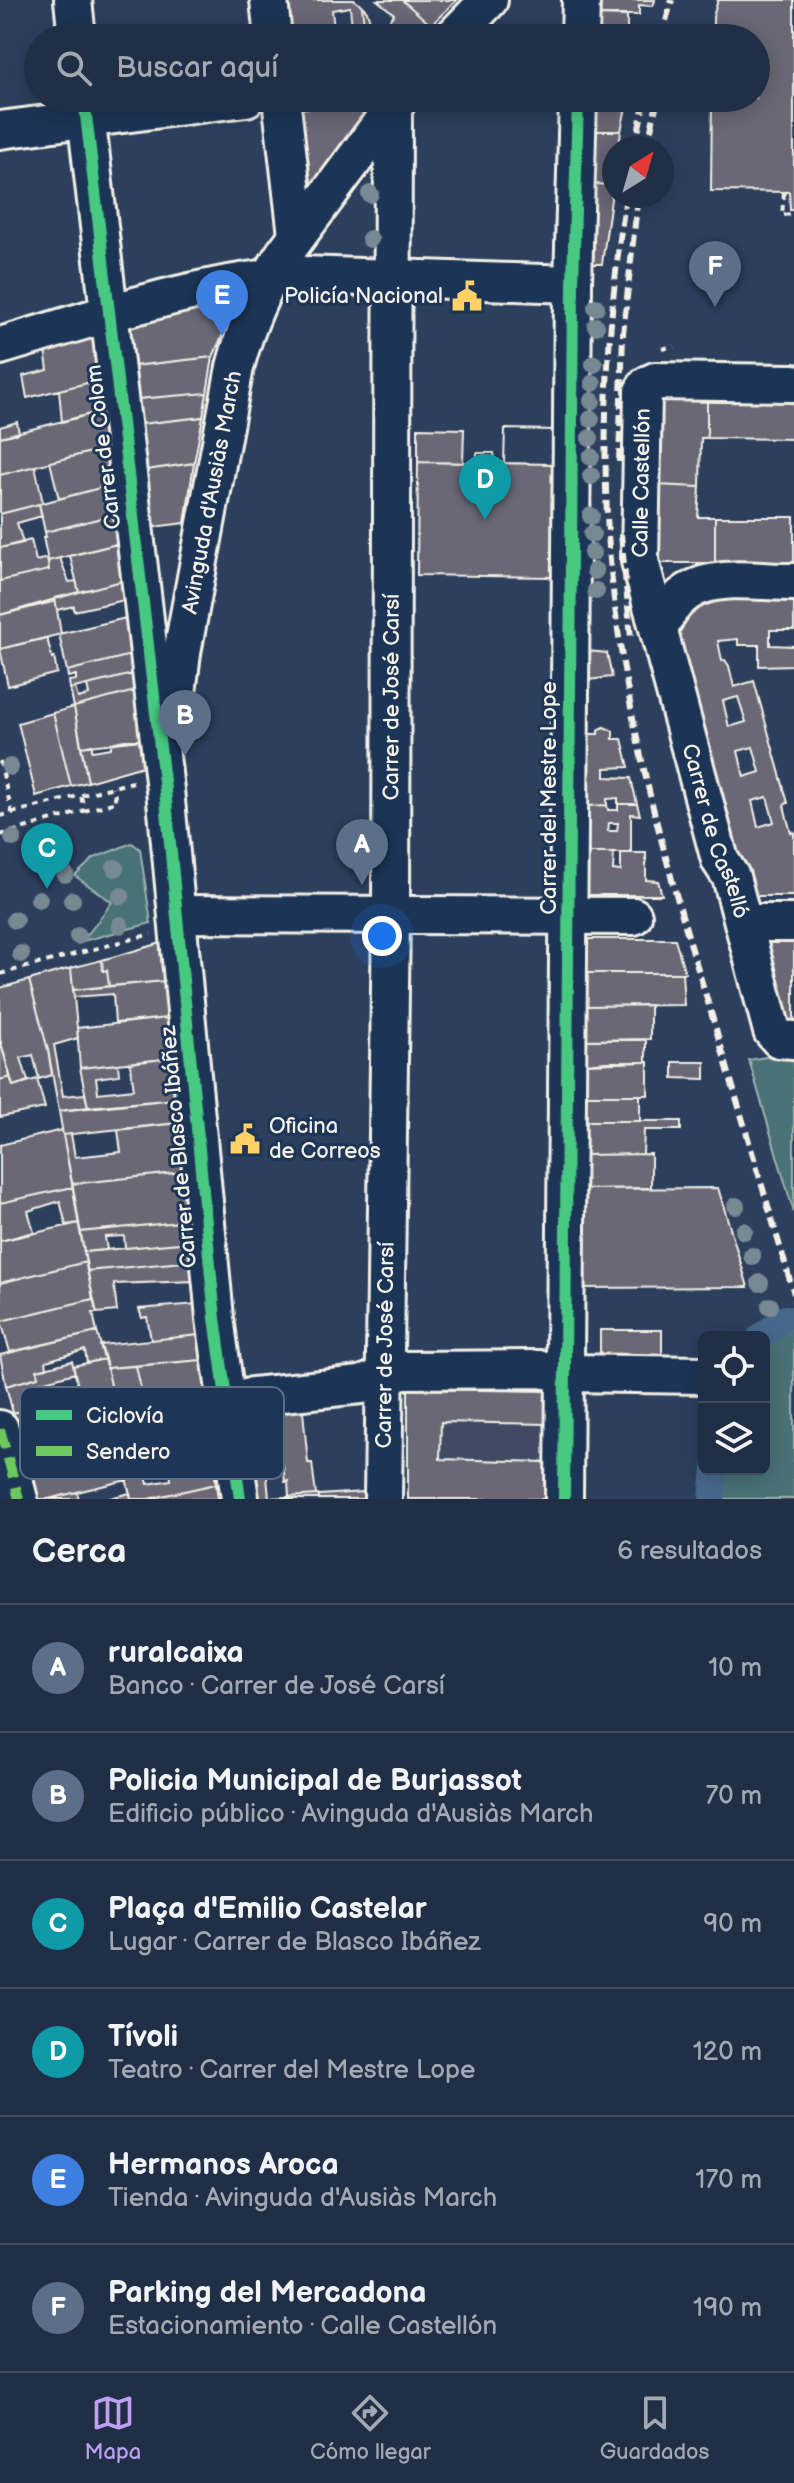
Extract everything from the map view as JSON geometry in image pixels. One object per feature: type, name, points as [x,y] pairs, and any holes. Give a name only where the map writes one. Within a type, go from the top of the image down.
[{"type":"street","points":[[73,0],[76,24]]},
{"type":"street","points":[[269,0],[272,24]]},
{"type":"street","points":[[466,24],[489,0]]},
{"type":"street","points":[[580,24],[581,0]]},
{"type":"street","points":[[0,130],[73,112]]},
{"type":"street","name":"Carrer de Colom","points":[[85,112],[165,790]]},
{"type":"street","points":[[283,112],[297,235]]},
{"type":"street","name":"Avinguda d'Ausiàs March","points":[[165,790],[182,653],[235,367],[253,309],[269,277],[297,235],[390,112]]},
{"type":"street","name":"Carrer de José Carsí","points":[[383,1499],[397,112]]},
{"type":"street","name":"Carrer del Mestre Lope","points":[[564,1499],[573,284],[578,112]]},
{"type":"street","points":[[0,346],[233,282],[269,277],[394,277],[573,284]]},
{"type":"street","name":"Calle Castellón","points":[[659,631],[640,561],[643,391],[655,381],[794,383]]},
{"type":"street","points":[[659,631],[665,616],[676,602],[688,590],[703,582],[794,582]]},
{"type":"street","name":"Carrer de Castelló","points":[[659,631],[720,860],[731,877],[783,1035]]},
{"type":"street","name":"Carrer de Blasco Ibáñez","points":[[165,790],[215,1318],[225,1387]]},
{"type":"street","points":[[178,914],[633,916]]},
{"type":"street","points":[[744,923],[794,923]]},
{"type":"street","points":[[284,1393],[361,1385],[402,1370],[418,1368],[698,1375]]},
{"type":"street","points":[[3,1450],[19,1499]]},
{"type":"street","name":"Carrer de Blasco Ibáñez","points":[[237,1479],[240,1499]]},
{"type":"path","points":[[784,193],[782,215],[794,214]]},
{"type":"path","points":[[0,761],[12,813]]},
{"type":"path","points":[[0,835],[116,802],[113,787]]},
{"type":"path","points":[[0,816],[99,790]]},
{"type":"path","points":[[81,795],[84,811]]},
{"type":"path","points":[[0,974],[160,932],[178,914]]},
{"type":"shaded area","points":[[408,1389],[546,1391],[545,1499],[408,1499]]},
{"type":"green space","points":[[132,843],[140,849],[151,923],[83,941],[112,902],[75,876],[94,858]]},
{"type":"green space","points":[[794,1052],[794,1213],[749,1060]]},
{"type":"green space","points":[[790,1324],[794,1337],[794,1499],[721,1499],[723,1475],[770,1475],[770,1338]]},
{"type":"building","points":[[354,0],[362,6],[364,24],[352,24],[350,7],[332,10],[333,24],[288,24],[286,2]]},
{"type":"building","points":[[377,0],[402,0],[430,24],[386,24],[394,14]]},
{"type":"building","points":[[402,0],[457,0],[430,24]]},
{"type":"building","points":[[597,0],[655,0],[653,6],[639,5],[639,15],[597,15]]},
{"type":"building","points":[[718,0],[794,0],[794,210],[790,210],[789,192],[711,191],[712,112],[770,112],[770,24],[713,24]]},
{"type":"building","points":[[362,6],[371,24],[364,24]]},
{"type":"building","points":[[597,15],[627,16],[627,24],[596,24]]},
{"type":"building","points":[[299,112],[365,112],[309,188]]},
{"type":"building","points":[[595,112],[625,112],[621,131],[594,131]]},
{"type":"building","points":[[594,131],[621,131],[620,136],[602,136],[602,184],[594,184]]},
{"type":"building","points":[[594,184],[602,184],[602,208],[610,208],[602,264],[592,264]]},
{"type":"building","points":[[233,301],[235,306],[213,357],[134,366],[130,327]]},
{"type":"building","points":[[94,337],[99,380],[27,398],[23,376],[48,370],[45,349]]},
{"type":"building","points":[[213,357],[207,393],[138,399],[134,366]]},
{"type":"building","points":[[99,380],[102,411],[62,422],[59,390]]},
{"type":"building","points":[[207,393],[203,417],[141,424],[138,399]]},
{"type":"building","points":[[658,393],[707,394],[707,438],[701,438],[700,487],[655,485]]},
{"type":"building","points":[[707,394],[794,394],[794,439],[707,438]]},
{"type":"building","points":[[102,411],[107,448],[0,475],[0,437]]},
{"type":"building","points":[[203,417],[194,463],[146,470],[141,424]]},
{"type":"building","points":[[17,422],[19,433],[0,437],[0,427]]},
{"type":"building","points":[[418,428],[464,429],[463,463],[418,462]]},
{"type":"building","points":[[505,429],[554,430],[554,464],[504,463]]},
{"type":"building","points":[[505,429],[554,430],[554,464],[504,463]]},
{"type":"building","points":[[107,448],[111,485],[59,499],[50,462]]},
{"type":"building","points":[[477,453],[494,453],[495,463],[477,463]]},
{"type":"building","points":[[477,453],[494,453],[495,463],[477,463]]},
{"type":"building","points":[[418,462],[554,464],[552,577],[417,575]]},
{"type":"building","points":[[194,463],[185,523],[153,527],[146,470]]},
{"type":"building","points":[[35,466],[43,503],[0,514],[0,475]]},
{"type":"building","points":[[111,485],[114,515],[45,532],[39,504]]},
{"type":"building","points":[[655,485],[700,487],[698,517],[715,517],[715,563],[652,563]]},
{"type":"building","points":[[39,504],[42,516],[17,523],[23,543],[0,548],[0,514]]},
{"type":"building","points":[[114,515],[117,544],[48,561],[43,537],[46,537],[45,532]]},
{"type":"building","points":[[715,517],[794,517],[794,562],[715,563]]},
{"type":"building","points":[[31,540],[36,561],[47,558],[49,570],[0,581],[0,548]]},
{"type":"building","points":[[117,544],[122,581],[79,592],[70,556]]},
{"type":"building","points":[[60,558],[69,582],[76,581],[79,592],[0,615],[0,581],[49,570],[48,561]]},
{"type":"building","points":[[122,581],[125,600],[74,611],[74,606],[57,610],[55,598]]},
{"type":"building","points":[[55,598],[61,634],[0,649],[0,615],[53,602]]},
{"type":"building","points":[[704,600],[794,600],[794,630],[770,630],[770,645],[794,646],[794,665],[759,666],[759,645],[738,645],[738,639],[718,641],[722,661],[725,660],[729,666],[734,687],[754,681],[788,803],[784,805],[787,818],[791,833],[794,832],[794,896],[746,896],[672,632]],"holes":[[[738,697],[746,722],[729,727],[723,701]],[[753,747],[760,772],[744,777],[738,751]],[[767,797],[774,822],[758,827],[752,801]]]},
{"type":"building","points":[[126,618],[131,655],[67,671],[59,634]]},
{"type":"building","points":[[47,638],[57,673],[8,686],[0,649]]},
{"type":"building","points":[[588,651],[607,653],[612,677],[588,680]]},
{"type":"building","points":[[131,655],[133,674],[70,689],[69,681],[76,680],[76,675],[68,677],[67,671]]},
{"type":"building","points":[[133,674],[135,691],[74,707],[70,689],[75,688],[78,698],[89,695],[87,685]]},
{"type":"building","points":[[135,691],[140,740],[81,747],[74,707]]},
{"type":"building","points":[[74,707],[88,782],[71,786],[53,713]]},
{"type":"building","points":[[53,713],[71,786],[36,796],[18,723]]},
{"type":"building","points":[[604,727],[613,731],[613,739],[622,739],[629,767],[605,768],[605,777],[631,778],[637,804],[618,804],[618,798],[607,799],[607,805],[587,806],[588,734],[598,734],[598,730]]},
{"type":"building","points":[[140,740],[143,766],[88,782],[81,747],[92,745],[92,751],[111,748],[111,743]]},
{"type":"building","points":[[618,804],[637,804],[640,815],[631,814],[631,853],[587,853],[587,806],[607,805],[608,810],[618,810]],"holes":[[[609,823],[618,823],[617,831],[608,831]]]},
{"type":"building","points":[[587,853],[614,853],[613,870],[621,871],[621,853],[646,853],[646,880],[658,881],[662,895],[587,895]]},
{"type":"building","points":[[587,939],[675,939],[685,973],[586,973]]},
{"type":"building","points":[[794,939],[794,1029],[784,1029],[758,941]]},
{"type":"building","points":[[161,943],[165,981],[109,986],[102,960]]},
{"type":"building","points":[[102,960],[109,986],[73,990],[71,968]]},
{"type":"building","points":[[71,968],[78,1038],[54,1045],[63,1096],[85,1094],[88,1107],[59,1111],[48,1050],[29,980]]},
{"type":"building","points":[[586,973],[682,973],[684,1005],[586,1006]]},
{"type":"building","points":[[29,980],[52,1075],[39,1079],[33,1055],[21,1058],[28,1081],[13,1086],[0,1039],[0,988]]},
{"type":"building","points":[[165,981],[168,1018],[115,1023],[113,994],[74,997],[73,990]]},
{"type":"building","points":[[650,1005],[650,1039],[586,1040],[586,1006]]},
{"type":"building","points":[[168,1018],[173,1058],[80,1068],[77,1028]]},
{"type":"building","points":[[0,1040],[10,1077],[0,1080]]},
{"type":"building","points":[[586,1040],[646,1040],[646,1062],[586,1064]]},
{"type":"building","points":[[173,1058],[176,1099],[88,1107],[80,1068],[118,1064],[119,1075],[96,1078],[98,1093],[134,1089],[130,1063]]},
{"type":"building","points":[[648,1062],[648,1095],[585,1095],[586,1064]]},
{"type":"building","points":[[673,1062],[705,1062],[705,1079],[673,1078]]},
{"type":"building","points":[[10,1077],[13,1086],[37,1079],[45,1108],[0,1117],[0,1080]]},
{"type":"building","points":[[585,1095],[640,1095],[640,1121],[585,1121]]},
{"type":"building","points":[[176,1099],[178,1123],[63,1135],[59,1111]]},
{"type":"building","points":[[585,1121],[681,1121],[681,1130],[644,1130],[643,1154],[585,1155]]},
{"type":"building","points":[[178,1123],[184,1172],[72,1184],[63,1135],[71,1134],[75,1157],[121,1152],[118,1130]]},
{"type":"building","points":[[62,1130],[73,1187],[0,1203],[0,1145]]},
{"type":"building","points":[[651,1154],[651,1188],[585,1189],[585,1155]]},
{"type":"building","points":[[184,1172],[189,1221],[80,1232],[72,1184]]},
{"type":"building","points":[[73,1187],[79,1223],[66,1225],[60,1201],[28,1211],[34,1232],[0,1241],[0,1203]]},
{"type":"building","points":[[718,1188],[748,1287],[584,1288],[585,1189]]},
{"type":"building","points":[[189,1221],[190,1242],[125,1248],[124,1236],[105,1237],[107,1250],[84,1252],[80,1232]]},
{"type":"building","points":[[79,1223],[86,1262],[0,1283],[0,1241]]},
{"type":"building","points":[[190,1242],[193,1261],[87,1271],[84,1252]]},
{"type":"building","points":[[193,1261],[195,1281],[114,1284],[117,1311],[97,1313],[87,1271]]},
{"type":"building","points":[[86,1262],[93,1299],[1,1321],[0,1283]]},
{"type":"building","points":[[93,1299],[97,1332],[10,1352],[1,1321]]},
{"type":"building","points":[[197,1304],[199,1335],[151,1340],[147,1317],[142,1318],[139,1309]]},
{"type":"building","points":[[600,1330],[662,1330],[662,1356],[600,1355]]},
{"type":"building","points":[[97,1332],[105,1359],[87,1363],[85,1350],[46,1361],[47,1368],[37,1370],[38,1377],[6,1386],[0,1355]]},
{"type":"building","points":[[199,1335],[202,1360],[107,1368],[100,1345]]},
{"type":"building","points":[[105,1359],[111,1387],[78,1387],[73,1366]]},
{"type":"building","points":[[202,1360],[205,1387],[141,1387],[136,1366]]},
{"type":"building","points":[[72,1361],[75,1373],[41,1382],[42,1387],[20,1387],[20,1411],[13,1413],[6,1386],[38,1377],[37,1370]]},
{"type":"building","points":[[136,1366],[141,1387],[111,1387],[107,1368]]},
{"type":"building","points":[[408,1389],[546,1391],[546,1424],[441,1422],[440,1459],[545,1462],[545,1499],[408,1499]]},
{"type":"building","points":[[302,1401],[308,1463],[312,1463],[316,1495],[289,1497],[284,1474],[284,1403]]},
{"type":"building","points":[[20,1411],[20,1438],[13,1413]]},
{"type":"building","points":[[30,1479],[127,1480],[48,1499],[36,1499]]},
{"type":"building","points":[[126,1479],[147,1479],[148,1484],[215,1479],[216,1484],[148,1499],[131,1499]]},
{"type":"building","points":[[250,1479],[267,1479],[269,1498],[253,1499]]},
{"type":"building","points":[[216,1484],[218,1499],[148,1499]]},
{"type":"building","points":[[77,1492],[79,1499],[48,1499]]},
{"type":"building","points":[[363,1492],[363,1499],[319,1499],[319,1495]]},
{"type":"building","points":[[130,1493],[131,1499],[106,1499]]},
{"type":"building","points":[[319,1495],[319,1499],[253,1499],[269,1498]]},
{"type":"waterway","points":[[768,1331],[785,1318]]},
{"type":"waterway","points":[[712,1499],[714,1475]]},
{"type":"railway","points":[[665,24],[672,0]]},
{"type":"railway","points":[[637,136],[642,112]]},
{"type":"railway","points":[[650,136],[655,112]]},
{"type":"railway","points":[[624,208],[613,296],[605,448],[609,549],[621,650],[640,751],[664,851],[794,1294]]},
{"type":"railway","points":[[619,462],[623,334],[637,208]]},
{"type":"railway","points":[[621,534],[631,638]]},
{"type":"marked path","points":[[0,1429],[19,1499]]},
{"type":"cycle path","points":[[86,112],[165,790],[215,1318],[225,1387]]},
{"type":"cycle path","points":[[564,1499],[573,284],[578,112]]},
{"type":"cycle path","points":[[237,1479],[240,1499]]},
{"type":"place","name":"Policía Nacional","points":[[467,296]]},
{"type":"place","name":"Parking del Mercadona","points":[[715,307]]},
{"type":"place","name":"Hermanos Aroca","points":[[222,336]]},
{"type":"place","name":"Tívoli","points":[[485,520]]},
{"type":"place","name":"Policia Municipal de Burjassot","points":[[185,756]]},
{"type":"place","name":"ruralcaixa","points":[[362,885]]},
{"type":"place","name":"Plaça d'Emilio Castelar","points":[[47,889]]},
{"type":"place","name":"Oficina de Correos","points":[[245,1139]]}]
